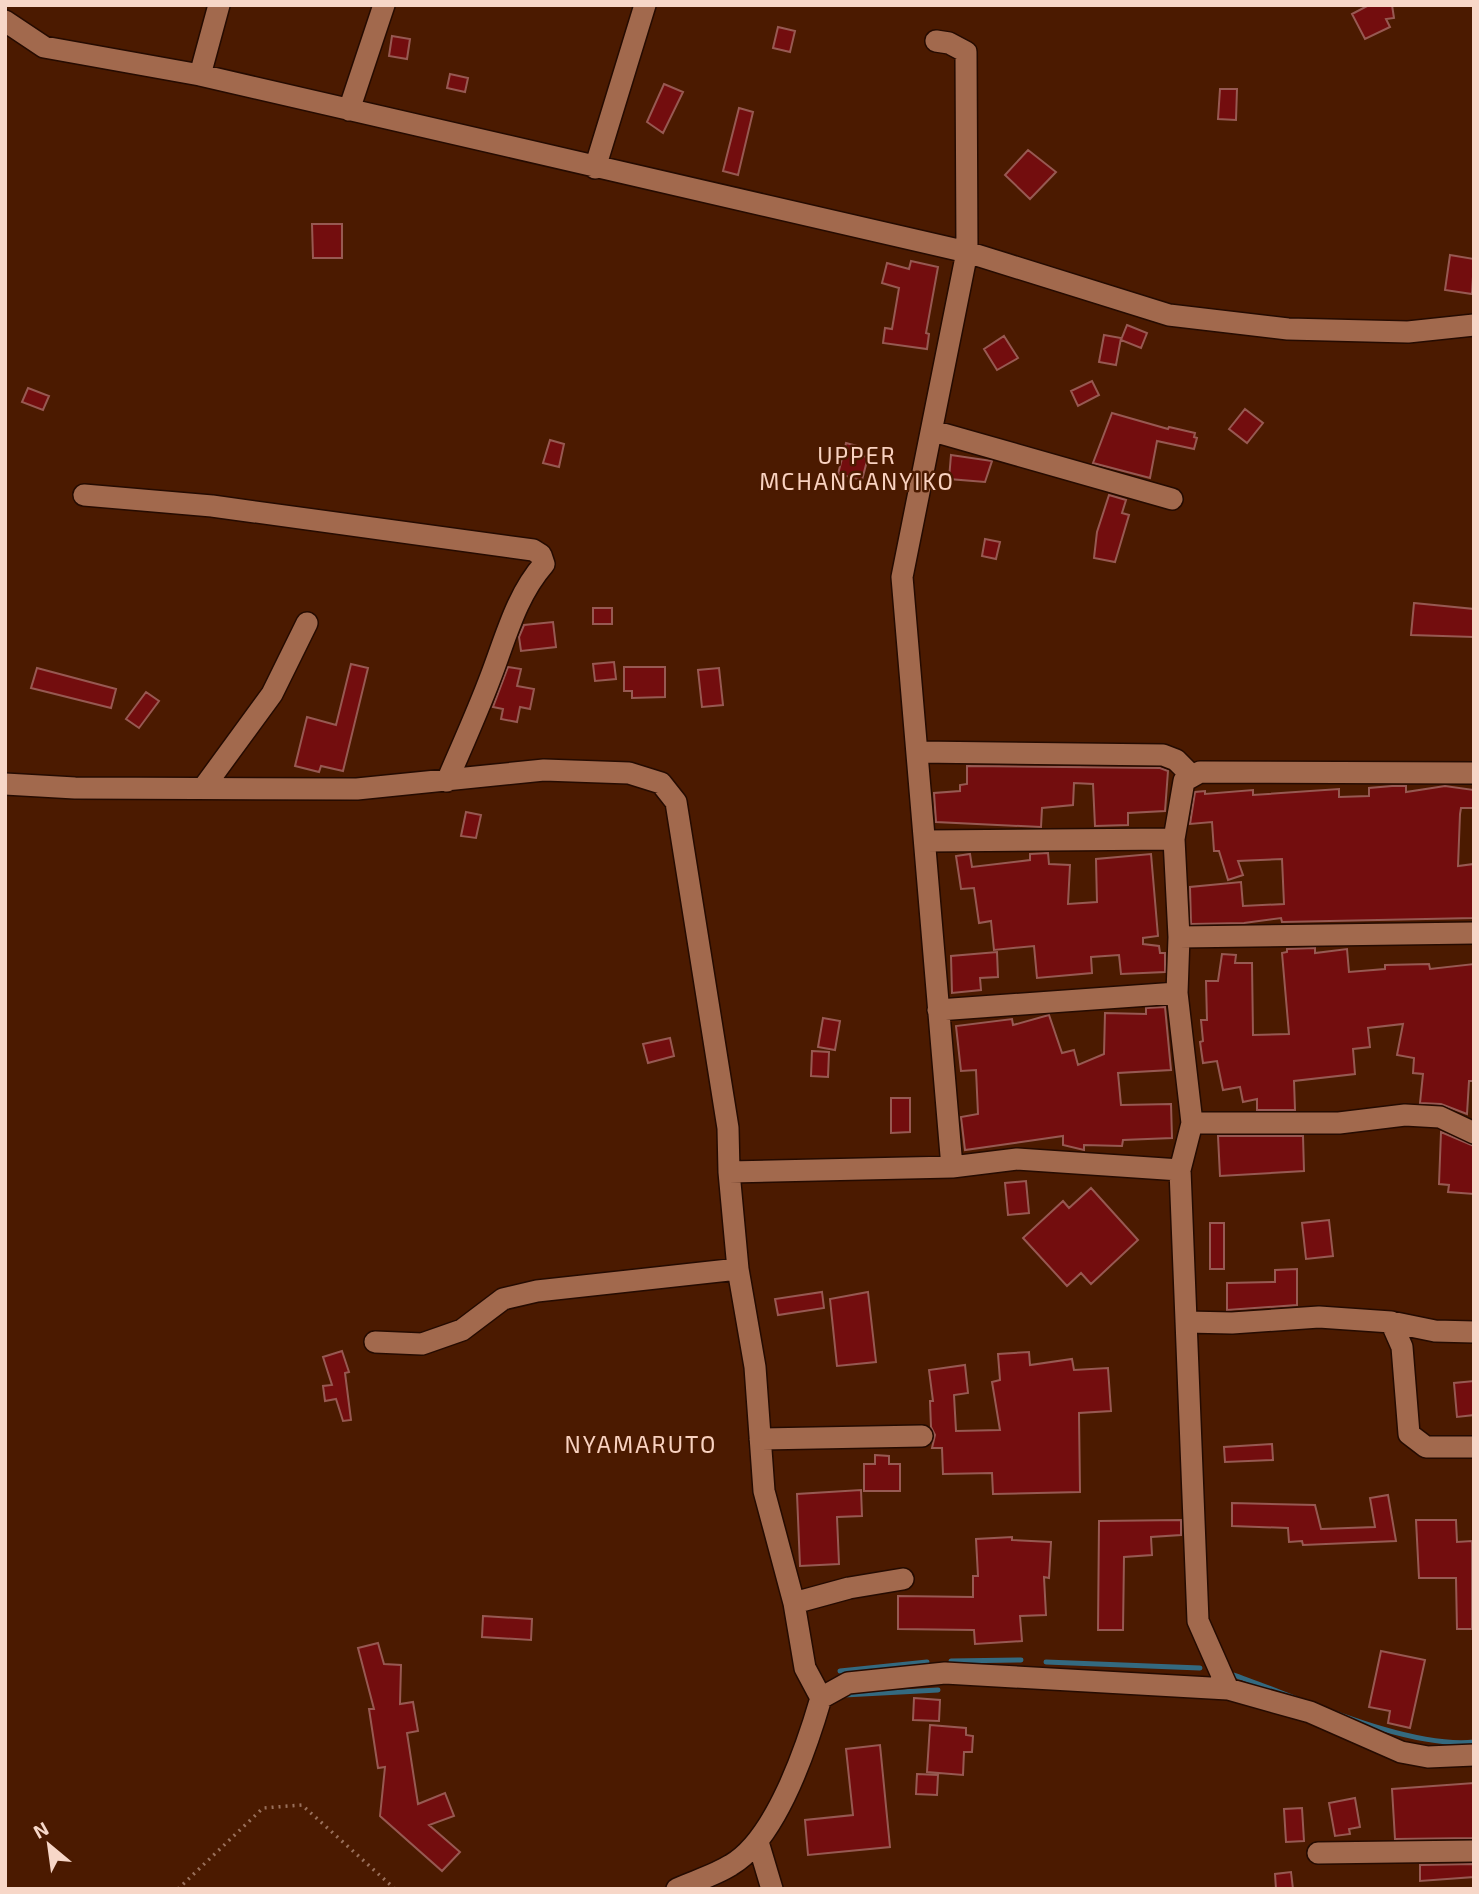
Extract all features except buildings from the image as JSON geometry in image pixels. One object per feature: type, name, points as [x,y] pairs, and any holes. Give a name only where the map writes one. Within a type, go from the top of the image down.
[{"type":"street","points":[[200,75],[219,5]]},
{"type":"street","points":[[349,110],[384,5]]},
{"type":"street","points":[[595,167],[645,5]]},
{"type":"street","points":[[5,21],[44,47],[200,75],[967,252],[1169,315],[1288,329],[1408,332],[1474,326]]},
{"type":"street","points":[[936,41],[949,43],[965,52],[967,252],[902,577],[905,641],[918,752],[953,1167]]},
{"type":"street","points":[[933,431],[1172,499]]},
{"type":"street","points":[[84,495],[212,506],[533,550],[541,555],[544,564],[532,578],[509,622],[491,677],[447,781]]},
{"type":"street","points":[[204,786],[272,694],[307,623]]},
{"type":"street","points":[[918,752],[1163,755],[1176,760],[1191,775]]},
{"type":"street","points":[[5,784],[75,788],[204,786],[357,789],[544,770],[629,773],[661,783],[676,802],[728,1128],[729,1172],[738,1269],[750,1325],[764,1491],[794,1603],[805,1668],[821,1698],[805,1754],[758,1842],[733,1865],[677,1889]]},
{"type":"street","points":[[1228,1689],[1198,1621],[1180,1170],[1192,1123],[1177,993],[1179,937],[1174,839],[1184,781],[1191,775],[1224,770],[1474,773]]},
{"type":"street","points":[[926,841],[1174,839]]},
{"type":"street","points":[[1179,937],[1474,933]]},
{"type":"street","points":[[938,1010],[1177,993]]},
{"type":"street","points":[[1192,1123],[1339,1123],[1405,1115],[1440,1117],[1474,1133]]},
{"type":"street","points":[[729,1172],[953,1167],[1017,1159],[1180,1170]]},
{"type":"street","points":[[375,1342],[422,1344],[462,1330],[503,1299],[537,1291],[738,1269]]},
{"type":"street","points":[[1186,1322],[1232,1323],[1319,1317],[1391,1322],[1435,1331],[1474,1332]]},
{"type":"street","points":[[1391,1322],[1402,1347],[1409,1434],[1426,1447],[1474,1447]]},
{"type":"street","points":[[760,1439],[922,1436]]},
{"type":"street","points":[[794,1603],[849,1588],[903,1579]]},
{"type":"street","points":[[821,1698],[848,1684],[945,1673],[1228,1689],[1310,1713],[1401,1752],[1428,1757],[1474,1755]]},
{"type":"street","points":[[758,1842],[772,1889]]},
{"type":"street","points":[[1318,1853],[1474,1851]]},
{"type":"path","points":[[178,1889],[263,1808],[302,1805],[395,1889]]},
{"type":"waterway","points":[[951,1661],[1021,1660]]},
{"type":"waterway","points":[[840,1671],[927,1662]]},
{"type":"waterway","points":[[1046,1662],[1200,1668]]},
{"type":"waterway","points":[[1231,1674],[1385,1730],[1417,1738],[1474,1742]]},
{"type":"waterway","points":[[844,1695],[938,1690]]},
{"type":"district","name":"UPPER MCHANGANYIKO","points":[[857,468]]},
{"type":"district","name":"NYAMARUTO","points":[[641,1444]]}]
